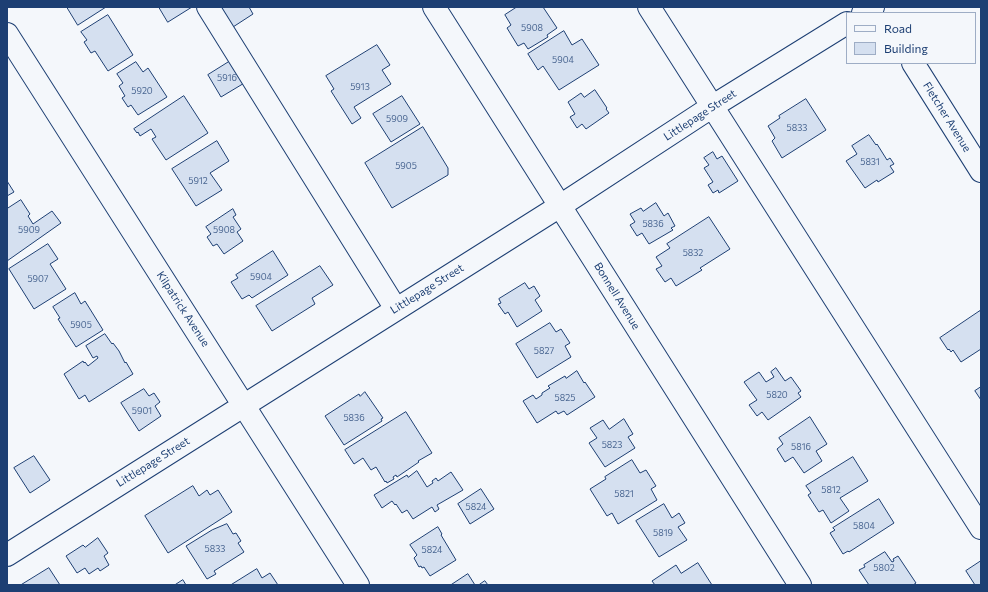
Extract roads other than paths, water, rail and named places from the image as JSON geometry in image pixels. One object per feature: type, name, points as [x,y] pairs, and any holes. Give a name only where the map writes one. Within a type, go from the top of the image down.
[{"type":"street","points":[[208,7],[396,309]]},
{"type":"street","name":"Bonnell Avenue","points":[[434,7],[800,585]]},
{"type":"street","points":[[649,7],[981,528]]},
{"type":"street","name":"Littlepage Street","points":[[7,555],[560,206],[713,106],[846,24]]},
{"type":"street","name":"Kilpatrick Avenue","points":[[7,34],[358,585]]},
{"type":"street","name":"Fletcher Avenue","points":[[914,64],[981,171]]}]
